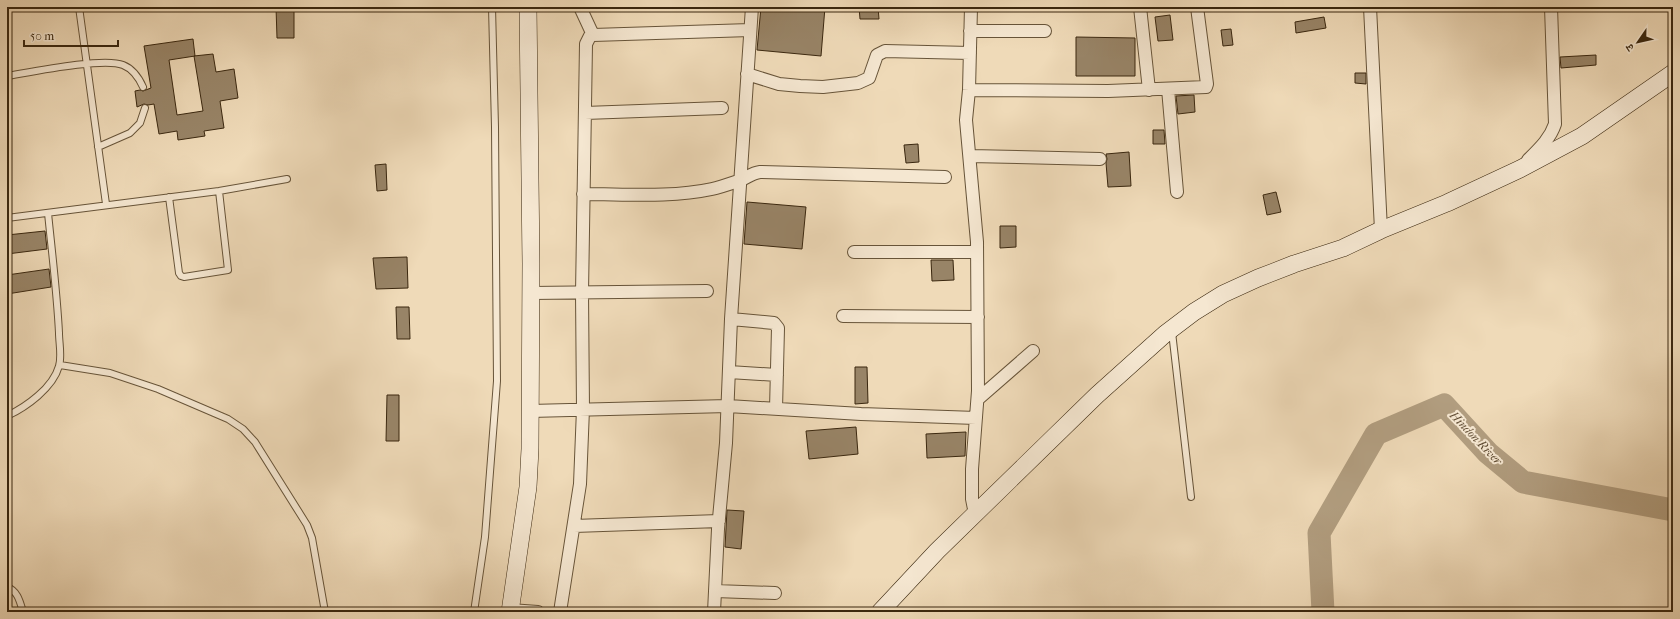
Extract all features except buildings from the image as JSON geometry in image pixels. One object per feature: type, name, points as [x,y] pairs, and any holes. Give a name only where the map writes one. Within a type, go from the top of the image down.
[{"type":"street","points":[[528,7],[531,293],[528,487],[510,611],[538,612]]},
{"type":"street","points":[[580,7],[593,35]]},
{"type":"street","points":[[714,612],[728,406],[731,319],[752,7]]},
{"type":"street","points":[[971,7],[969,90],[966,120],[977,252],[978,398],[972,469],[972,499],[975,514]]},
{"type":"street","points":[[1140,7],[1149,90]]},
{"type":"street","points":[[969,90],[1168,90],[1206,88],[1207,84],[1197,7]]},
{"type":"street","points":[[1370,7],[1381,230]]},
{"type":"street","points":[[1520,169],[1546,142],[1555,124],[1551,7]]},
{"type":"street","points":[[560,612],[580,484],[583,409],[582,292],[586,44],[590,36],[593,35],[750,30]]},
{"type":"street","points":[[970,32],[1045,31]]},
{"type":"street","points":[[747,74],[779,84],[824,87],[866,81],[871,75],[877,55],[885,51],[970,53]]},
{"type":"street","points":[[880,612],[937,551],[1097,394],[1172,329],[1194,312],[1223,294],[1258,278],[1294,264],[1344,248],[1381,230],[1448,203],[1520,169],[1582,136],[1673,73]]},
{"type":"street","points":[[1168,90],[1176,192]]},
{"type":"street","points":[[584,113],[722,108]]},
{"type":"street","points":[[970,156],[1100,159]]},
{"type":"street","points":[[584,194],[668,194],[692,192],[741,180],[752,173],[760,172],[945,177]]},
{"type":"street","points":[[854,252],[977,252]]},
{"type":"street","points":[[531,293],[707,291]]},
{"type":"street","points":[[843,316],[978,317]]},
{"type":"street","points":[[731,319],[774,323],[778,328],[776,409]]},
{"type":"street","points":[[978,398],[1033,350]]},
{"type":"street","points":[[729,372],[777,375]]},
{"type":"street","points":[[530,411],[728,406],[976,418]]},
{"type":"street","points":[[574,526],[719,521]]},
{"type":"street","points":[[715,591],[775,593]]},
{"type":"lane","points":[[79,7],[106,204]]},
{"type":"lane","points":[[474,612],[486,530],[497,381],[495,127],[492,7]]},
{"type":"lane","points":[[7,76],[108,62],[125,66],[134,73],[143,87]]},
{"type":"lane","points":[[98,146],[130,133],[140,123],[145,108]]},
{"type":"lane","points":[[7,218],[106,204],[219,191],[286,178]]},
{"type":"lane","points":[[169,197],[179,273],[184,277],[228,270],[219,191]]},
{"type":"lane","points":[[7,416],[37,398],[54,378],[60,365],[58,318],[48,213]]},
{"type":"lane","points":[[1172,329],[1190,497]]},
{"type":"lane","points":[[60,365],[110,373],[158,389],[228,419],[243,429],[255,442],[307,525],[312,538],[325,612]]},
{"type":"lane","points":[[7,587],[18,597],[23,612]]},
{"type":"waterway","name":"Hindon River","points":[[1323,612],[1319,533],[1376,434],[1444,405],[1488,453],[1523,482],[1673,510]]}]
